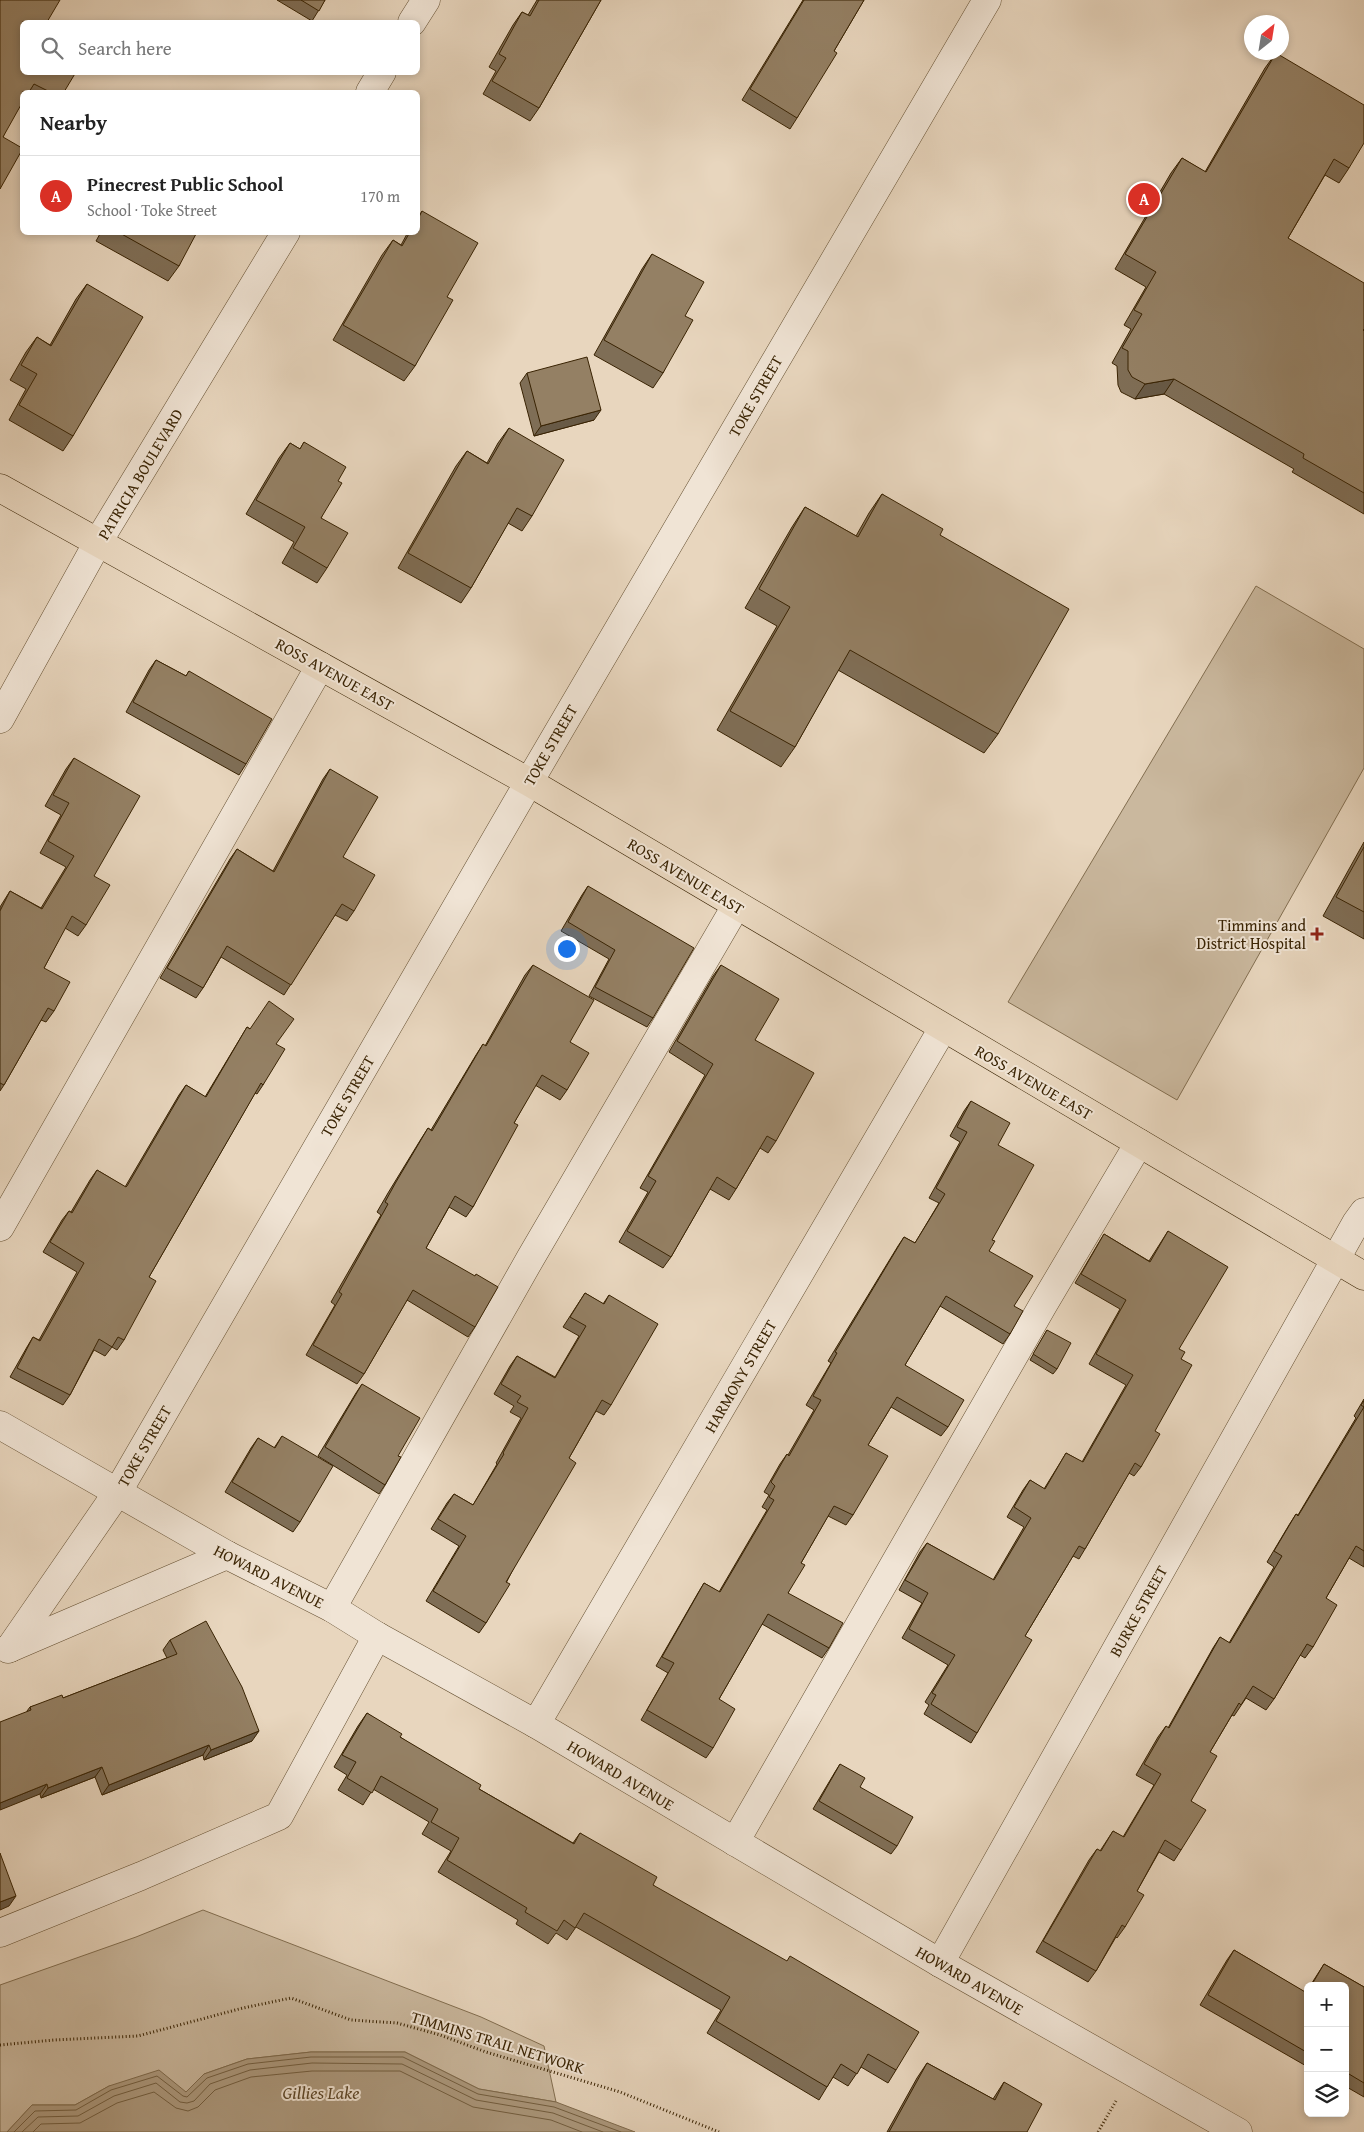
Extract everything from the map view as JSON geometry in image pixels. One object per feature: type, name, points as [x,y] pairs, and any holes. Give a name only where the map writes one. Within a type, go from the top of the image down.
[{"type":"main road","name":"ROSS AVENUE EAST","points":[[0,488],[529,782],[1364,1276]]},
{"type":"street","points":[[413,20],[426,0]]},
{"type":"street","name":"TOKE STREET","points":[[5,1650],[117,1493],[529,782],[987,0]]},
{"type":"street","points":[[371,90],[380,75]]},
{"type":"street","name":"PATRICIA BOULEVARD","points":[[0,719],[98,542],[284,235]]},
{"type":"street","points":[[0,1227],[320,666]]},
{"type":"street","points":[[332,1608],[530,1259],[736,906]]},
{"type":"street","name":"HARMONY STREET","points":[[536,1724],[943,1028]]},
{"type":"street","points":[[735,1842],[955,1457],[1138,1143]]},
{"type":"street","name":"BURKE STREET","points":[[940,1963],[1364,1212]]},
{"type":"street","name":"HOWARD AVENUE","points":[[0,1425],[227,1555],[332,1608],[377,1636],[536,1724],[940,1963],[1238,2132]]},
{"type":"street","points":[[5,1650],[227,1555]]},
{"type":"street","points":[[0,1933],[141,1876],[279,1816],[377,1636]]},
{"type":"path","name":"TIMMINS TRAIL NETWORK","points":[[0,2045],[138,2036],[243,2008],[290,1998],[351,2020],[397,2023],[440,2035],[486,2052],[620,2092],[719,2132]]},
{"type":"shaded area","points":[[1256,586],[1364,649],[1364,768],[1177,1100],[1008,1002]]},
{"type":"shaded area","points":[[203,1910],[481,2017],[544,2046],[556,2102],[479,2089],[405,2052],[311,2052],[247,2059],[204,2074],[186,2092],[109,2086],[75,2105],[32,2105],[7,2132],[0,2132],[0,1985],[136,1937]]},
{"type":"water","name":"Gillies Lake","points":[[311,2052],[405,2052],[479,2089],[556,2102],[635,2132],[7,2132],[32,2105],[75,2105],[109,2086],[159,2070],[186,2092],[204,2074],[247,2059]]},
{"type":"building","points":[[0,0],[60,0],[48,20],[20,20],[20,75],[74,75],[65,90],[46,90],[34,84],[30,90],[20,90],[20,107],[3,137],[20,147],[20,154],[0,189]]},
{"type":"building","points":[[301,0],[325,0],[319,11]]},
{"type":"building","points":[[539,0],[601,0],[539,108],[492,81],[506,58],[499,54],[522,12],[530,16]]},
{"type":"building","points":[[804,0],[864,0],[834,51],[837,53],[797,118],[750,89]]},
{"type":"building","points":[[1272,60],[1288,60],[1364,105],[1364,143],[1349,168],[1334,159],[1288,238],[1364,283],[1364,493],[1303,458],[1304,454],[1174,379],[1145,384],[1132,377],[1128,370],[1128,351],[1122,348],[1142,314],[1134,310],[1156,272],[1125,254],[1182,158],[1206,172]]},
{"type":"building","points":[[422,211],[478,243],[447,297],[453,300],[415,366],[343,325],[393,240],[402,246],[408,235],[420,235],[420,215]]},
{"type":"building","points":[[123,235],[195,235],[179,266]]},
{"type":"building","points":[[652,254],[704,282],[685,316],[693,320],[663,373],[604,340]]},
{"type":"building","points":[[87,284],[143,317],[73,436],[19,405],[37,374],[21,365],[37,337],[51,346]]},
{"type":"building","points":[[587,357],[601,410],[541,426],[527,373]]},
{"type":"building","points":[[509,428],[564,460],[532,516],[517,508],[471,588],[408,553],[467,451],[488,464]]},
{"type":"building","points":[[304,442],[346,467],[338,481],[342,483],[321,518],[348,533],[327,568],[293,548],[305,527],[256,500],[290,443],[300,449]]},
{"type":"building","points":[[882,494],[943,529],[940,535],[1069,609],[998,734],[850,650],[795,747],[730,711],[790,607],[759,589],[805,507],[858,537]]},
{"type":"building","points":[[156,660],[186,676],[189,671],[272,719],[246,764],[133,702]]},
{"type":"building","points":[[74,758],[140,796],[94,876],[110,885],[86,925],[72,916],[44,968],[70,982],[54,1011],[48,1008],[4,1085],[0,1083],[0,911],[10,891],[42,909],[74,856],[48,841],[69,803],[53,795]]},
{"type":"building","points":[[330,769],[378,797],[343,857],[375,875],[354,911],[342,904],[291,985],[227,946],[203,988],[167,968],[237,849],[274,872]]},
{"type":"building","points":[[1364,847],[1364,912],[1336,897]]},
{"type":"building","points":[[588,886],[694,948],[653,1018],[595,987],[615,950],[568,922]]},
{"type":"building","points":[[533,965],[594,1000],[570,1042],[589,1053],[567,1090],[542,1075],[514,1123],[518,1125],[473,1207],[455,1196],[426,1248],[498,1287],[475,1327],[413,1290],[364,1374],[313,1345],[342,1294],[339,1292],[388,1204],[385,1202],[396,1182],[428,1128],[432,1131],[483,1044],[486,1046]]},
{"type":"building","points":[[721,965],[779,999],[755,1040],[814,1073],[776,1141],[767,1136],[736,1189],[717,1177],[671,1257],[627,1231],[656,1181],[648,1176],[713,1064],[677,1041]]},
{"type":"building","points":[[269,1001],[294,1019],[276,1044],[285,1049],[263,1085],[261,1083],[149,1277],[156,1281],[124,1340],[118,1337],[112,1347],[99,1339],[70,1395],[17,1368],[33,1337],[40,1341],[84,1263],[50,1242],[69,1211],[72,1213],[97,1170],[126,1187],[186,1085],[206,1097],[247,1027],[250,1029]]},
{"type":"building","points":[[971,1101],[1010,1123],[998,1145],[1034,1165],[992,1240],[995,1241],[989,1251],[1033,1276],[1014,1306],[1023,1311],[1010,1334],[946,1296],[905,1365],[964,1400],[948,1427],[897,1397],[868,1445],[888,1456],[853,1515],[834,1506],[801,1563],[805,1565],[788,1593],[843,1623],[829,1648],[768,1614],[719,1699],[735,1709],[713,1748],[647,1710],[674,1663],[662,1657],[704,1583],[720,1592],[774,1500],[769,1497],[775,1486],[771,1482],[787,1454],[789,1456],[821,1400],[813,1396],[837,1353],[835,1352],[904,1237],[915,1243],[945,1194],[936,1188],[967,1132],[957,1127]]},
{"type":"building","points":[[1168,1231],[1228,1267],[1179,1349],[1185,1352],[1181,1359],[1192,1365],[1155,1431],[1160,1434],[1141,1467],[1135,1463],[1085,1549],[1079,1546],[1025,1636],[1032,1640],[977,1733],[931,1704],[936,1695],[932,1693],[955,1655],[909,1629],[928,1593],[905,1580],[927,1543],[994,1580],[1031,1518],[1014,1507],[1030,1480],[1045,1489],[1066,1453],[1083,1462],[1133,1375],[1096,1354],[1126,1300],[1081,1274],[1104,1234],[1150,1262]]},
{"type":"building","points":[[585,1293],[604,1304],[609,1295],[658,1324],[611,1405],[602,1400],[569,1458],[576,1463],[506,1582],[510,1584],[486,1623],[433,1591],[466,1536],[438,1519],[454,1494],[473,1505],[504,1454],[528,1408],[517,1402],[521,1396],[501,1384],[517,1356],[555,1378],[586,1326],[570,1317]]},
{"type":"building","points":[[1047,1330],[1071,1343],[1057,1369],[1033,1354]]},
{"type":"building","points":[[362,1384],[420,1418],[398,1456],[401,1457],[385,1485],[325,1447]]},
{"type":"building","points":[[1364,1407],[1364,1551],[1356,1546],[1326,1598],[1337,1605],[1313,1647],[1307,1644],[1274,1699],[1253,1686],[1241,1705],[1239,1703],[1210,1752],[1217,1756],[1191,1801],[1206,1810],[1181,1850],[1165,1840],[1137,1891],[1144,1895],[1125,1927],[1122,1925],[1096,1971],[1043,1941],[1097,1849],[1101,1851],[1113,1831],[1124,1837],[1161,1774],[1144,1764],[1166,1726],[1169,1728],[1220,1637],[1230,1643],[1282,1556],[1274,1551],[1296,1514],[1298,1516]]},
{"type":"building","points":[[282,1436],[333,1466],[300,1522],[232,1482],[258,1438],[275,1448]]},
{"type":"building","points":[[206,1621],[242,1687],[259,1731],[211,1750],[209,1745],[109,1785],[102,1767],[48,1788],[47,1784],[0,1803],[0,1722],[31,1710],[30,1707],[62,1695],[63,1698],[177,1654],[170,1640]]},
{"type":"building","points":[[367,1713],[402,1734],[400,1737],[481,1785],[479,1789],[574,1844],[580,1833],[657,1877],[653,1885],[787,1961],[790,1956],[919,2032],[896,2070],[868,2054],[857,2074],[841,2064],[827,2087],[716,2021],[730,1997],[584,1913],[575,1928],[564,1920],[557,1931],[525,1912],[527,1908],[447,1860],[459,1838],[431,1822],[438,1809],[381,1776],[372,1793],[347,1778],[356,1762],[342,1755]]},
{"type":"building","points":[[840,1764],[865,1778],[860,1787],[913,1817],[897,1846],[819,1801]]},
{"type":"building","points":[[0,1853],[16,1896],[0,1902]]},
{"type":"building","points":[[1234,1950],[1304,1991],[1304,2051],[1208,1995]]},
{"type":"building","points":[[1324,1964],[1364,1987],[1364,2083],[1349,2074],[1349,1982],[1313,1982]]},
{"type":"building","points":[[927,2063],[995,2100],[1004,2082],[1042,2104],[1027,2132],[889,2132]]},
{"type":"place","name":"Pinecrest Public School","points":[[1144,199]]},
{"type":"place","name":"Timmins and District Hospital","points":[[1317,934]]}]
